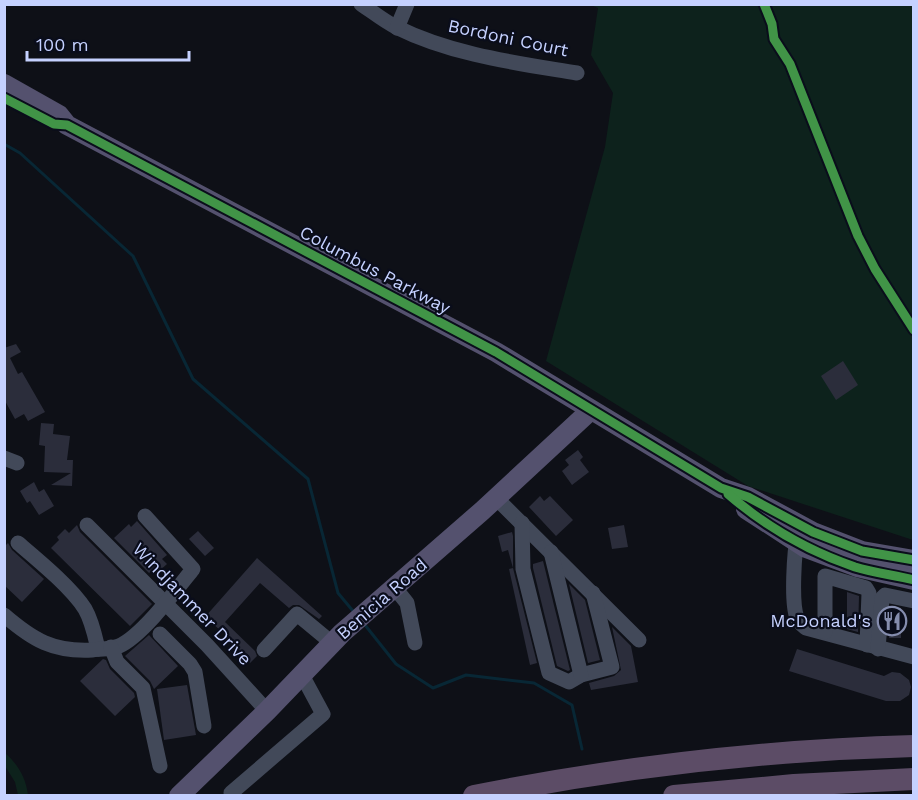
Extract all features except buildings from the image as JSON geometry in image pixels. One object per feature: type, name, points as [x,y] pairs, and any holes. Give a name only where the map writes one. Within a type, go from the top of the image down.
[{"type":"highway","points":[[474,795],[729,756],[839,748],[914,746]]},
{"type":"highway","points":[[674,795],[805,784],[914,779]]},
{"type":"main road","name":"Columbus Parkway","points":[[4,84],[58,115],[67,125],[496,352],[721,488],[745,508],[798,533],[862,550],[914,560]]},
{"type":"main road","name":"Columbus Parkway","points":[[4,98],[54,124],[67,125]]},
{"type":"main road","name":"Benicia Road","points":[[179,795],[267,711],[332,643],[496,498],[591,410]]},
{"type":"main road","name":"Columbus Parkway","points":[[798,533],[806,548],[856,567],[914,580]]},
{"type":"street","name":"Bordoni Court","points":[[361,4],[397,28],[441,45],[488,58],[577,73]]},
{"type":"street","points":[[397,28],[406,4]]},
{"type":"street","points":[[496,498],[639,640]]},
{"type":"street","points":[[4,615],[28,635],[53,647],[71,651],[119,646],[129,639],[156,614],[193,569],[145,516]]},
{"type":"street","points":[[522,523],[523,569],[549,673],[569,682],[581,675],[612,666],[593,593]]},
{"type":"street","name":"Windjammer Drive","points":[[87,525],[207,645],[267,711]]},
{"type":"street","points":[[798,533],[794,604],[796,617],[800,624],[806,628],[914,657]]},
{"type":"street","points":[[18,543],[57,578],[85,609],[104,648],[143,688],[160,766]]},
{"type":"street","points":[[551,551],[581,675]]},
{"type":"street","points":[[825,632],[825,576],[866,588],[869,593],[872,647]]},
{"type":"street","points":[[395,588],[407,603],[415,644]]},
{"type":"street","points":[[872,647],[882,598],[885,595],[914,601]]},
{"type":"street","points":[[264,650],[297,614],[332,643]]},
{"type":"street","points":[[160,634],[195,672],[204,726]]},
{"type":"street","points":[[190,664],[207,645]]},
{"type":"street","points":[[231,793],[323,714],[302,675]]},
{"type":"green space","points":[[591,5],[913,5],[913,540],[748,486],[546,361],[605,147],[613,93],[591,55],[598,8]]},
{"type":"green space","points":[[4,752],[20,772],[28,795],[18,795],[15,782],[5,766]]},
{"type":"waterway","points":[[4,144],[20,153],[133,256],[193,379],[308,479],[338,593],[353,611]]},
{"type":"waterway","points":[[365,625],[396,664],[433,688],[466,675],[534,683],[572,705],[582,749]]},
{"type":"cycle path","points":[[764,4],[772,24],[774,39],[790,64],[858,236],[875,269],[914,330]]},
{"type":"cycle path","points":[[4,98],[54,124],[67,125],[496,352],[721,488],[748,497],[813,532],[862,551],[914,560]]},
{"type":"cycle path","points":[[728,494],[772,527],[838,561],[862,569],[914,580]]},
{"type":"place","name":"McDonald's","points":[[892,621]]}]
